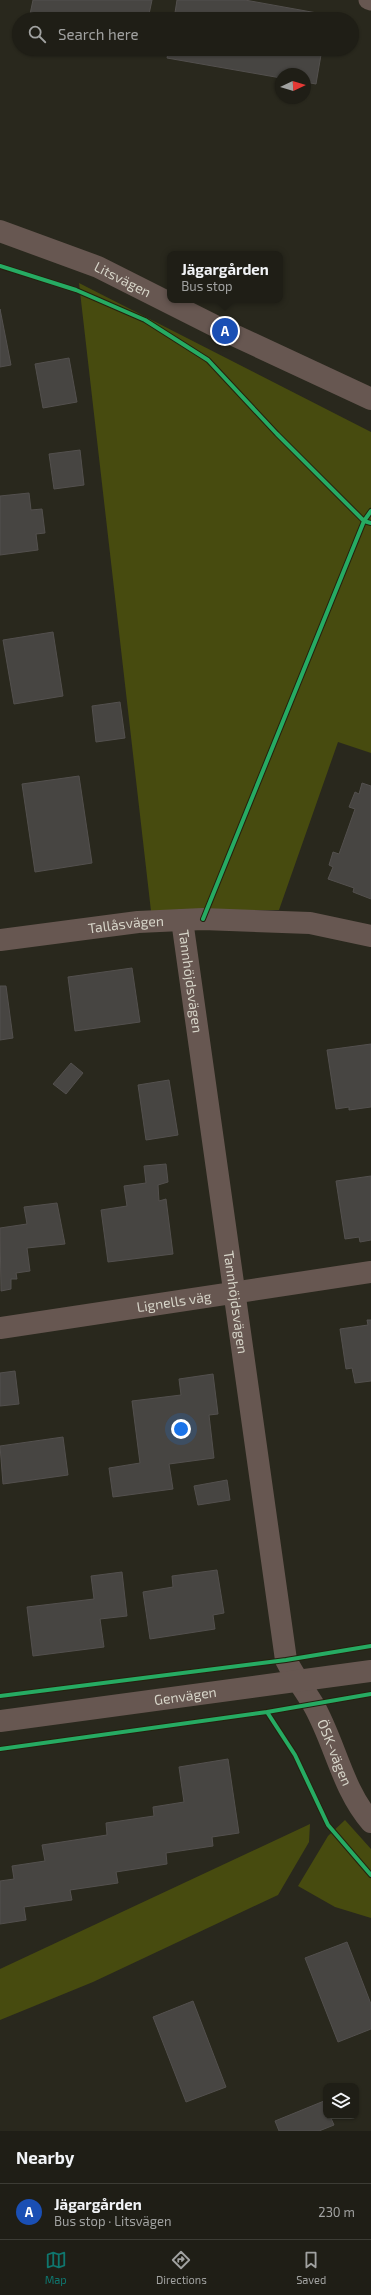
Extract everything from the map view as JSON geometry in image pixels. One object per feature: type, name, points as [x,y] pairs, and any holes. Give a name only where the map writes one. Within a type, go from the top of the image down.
[{"type":"street","name":"Litsvägen","points":[[0,232],[98,267],[167,302]]},
{"type":"street","name":"Litsvägen","points":[[170,303],[371,399]]},
{"type":"street","name":"Tallåsvägen","points":[[0,940],[138,922],[203,919],[310,924],[371,936]]},
{"type":"street","name":"Tannhöjdsvägen","points":[[182,920],[286,1660],[297,1682]]},
{"type":"street","name":"Lignells väg","points":[[0,1328],[235,1294],[371,1272]]},
{"type":"street","name":"Genvägen","points":[[0,1721],[371,1671]]},
{"type":"street","name":"ÖSK-vägen","points":[[297,1682],[313,1704],[352,1795],[371,1822]]},
{"type":"green space","points":[[79,283],[371,432],[371,753],[338,742],[279,910],[151,911]]},
{"type":"green space","points":[[345,1820],[371,1849],[371,1918],[335,1907],[298,1886],[328,1836]]},
{"type":"green space","points":[[310,1824],[309,1842],[278,1895],[93,1982],[0,2020],[0,1969]]},
{"type":"building","points":[[33,0],[152,0],[149,12],[30,12]]},
{"type":"building","points":[[177,0],[245,0],[311,12],[175,12]]},
{"type":"building","points":[[167,56],[321,56],[316,84],[311,83],[311,68],[275,68],[275,77],[167,58]]},
{"type":"building","points":[[0,309],[11,365],[0,367]]},
{"type":"building","points":[[69,358],[77,402],[43,408],[35,364]]},
{"type":"building","points":[[80,450],[84,485],[54,489],[49,454]]},
{"type":"building","points":[[29,493],[31,510],[42,509],[45,533],[36,534],[38,550],[0,555],[0,496]]},
{"type":"building","points":[[53,632],[63,696],[14,704],[3,640]]},
{"type":"building","points":[[120,702],[125,738],[96,742],[92,706]]},
{"type":"building","points":[[79,776],[92,863],[35,872],[22,784]]},
{"type":"building","points":[[362,783],[371,786],[371,899],[353,892],[354,888],[328,879],[333,867],[329,865],[333,852],[339,854],[355,809],[349,807],[355,792],[359,794]]},
{"type":"building","points":[[132,968],[140,1022],[75,1031],[68,977]]},
{"type":"building","points":[[0,986],[6,986],[13,1038],[0,1040]]},
{"type":"building","points":[[371,1044],[371,1107],[349,1110],[349,1107],[336,1109],[327,1050]]},
{"type":"building","points":[[71,1063],[83,1073],[66,1094],[53,1084]]},
{"type":"building","points":[[169,1080],[178,1135],[146,1140],[138,1085]]},
{"type":"building","points":[[166,1164],[168,1182],[158,1185],[159,1201],[166,1199],[173,1254],[108,1262],[101,1210],[127,1206],[124,1186],[146,1183],[144,1166]]},
{"type":"building","points":[[371,1176],[371,1240],[360,1242],[359,1237],[345,1239],[336,1181]]},
{"type":"building","points":[[57,1203],[65,1244],[27,1248],[30,1271],[16,1273],[17,1279],[11,1279],[11,1289],[1,1291],[0,1228],[27,1224],[24,1207]]},
{"type":"building","points":[[367,1320],[371,1320],[371,1381],[355,1383],[352,1368],[346,1369],[340,1329],[368,1325]]},
{"type":"building","points":[[15,1371],[19,1404],[0,1406],[0,1373]]},
{"type":"building","points":[[213,1374],[218,1414],[209,1415],[214,1458],[169,1464],[173,1489],[113,1497],[109,1468],[140,1463],[132,1401],[181,1395],[179,1379]]},
{"type":"building","points":[[63,1437],[68,1475],[3,1484],[0,1446]]},
{"type":"building","points":[[227,1480],[230,1500],[198,1505],[194,1486]]},
{"type":"building","points":[[217,1570],[224,1613],[213,1615],[215,1629],[150,1639],[143,1592],[173,1587],[172,1576]]},
{"type":"building","points":[[122,1572],[127,1616],[100,1619],[104,1647],[33,1656],[27,1607],[94,1599],[91,1576]]},
{"type":"building","points":[[228,1759],[239,1833],[212,1837],[213,1846],[166,1853],[167,1864],[116,1872],[118,1883],[70,1890],[72,1900],[24,1907],[26,1920],[0,1924],[0,1881],[14,1879],[12,1866],[45,1861],[42,1845],[107,1835],[106,1823],[154,1816],[153,1807],[184,1802],[179,1767]]},
{"type":"building","points":[[347,1942],[371,2004],[371,2029],[338,2042],[305,1958]]},
{"type":"building","points":[[193,2001],[226,2087],[186,2102],[153,2017]]},
{"type":"building","points":[[323,2101],[323,2119],[331,2119],[334,2125],[319,2131],[279,2131],[275,2121]]},
{"type":"cycle path","points":[[0,266],[76,290],[145,320],[208,360],[277,434],[364,521],[371,523]]},
{"type":"cycle path","points":[[203,919],[364,521],[371,511]]},
{"type":"cycle path","points":[[0,1696],[286,1660],[371,1646]]},
{"type":"cycle path","points":[[267,1712],[371,1694]]},
{"type":"cycle path","points":[[0,1749],[267,1712],[295,1755],[328,1825],[371,1875]]},
{"type":"place","name":"Jägargården","points":[[225,331]]}]
